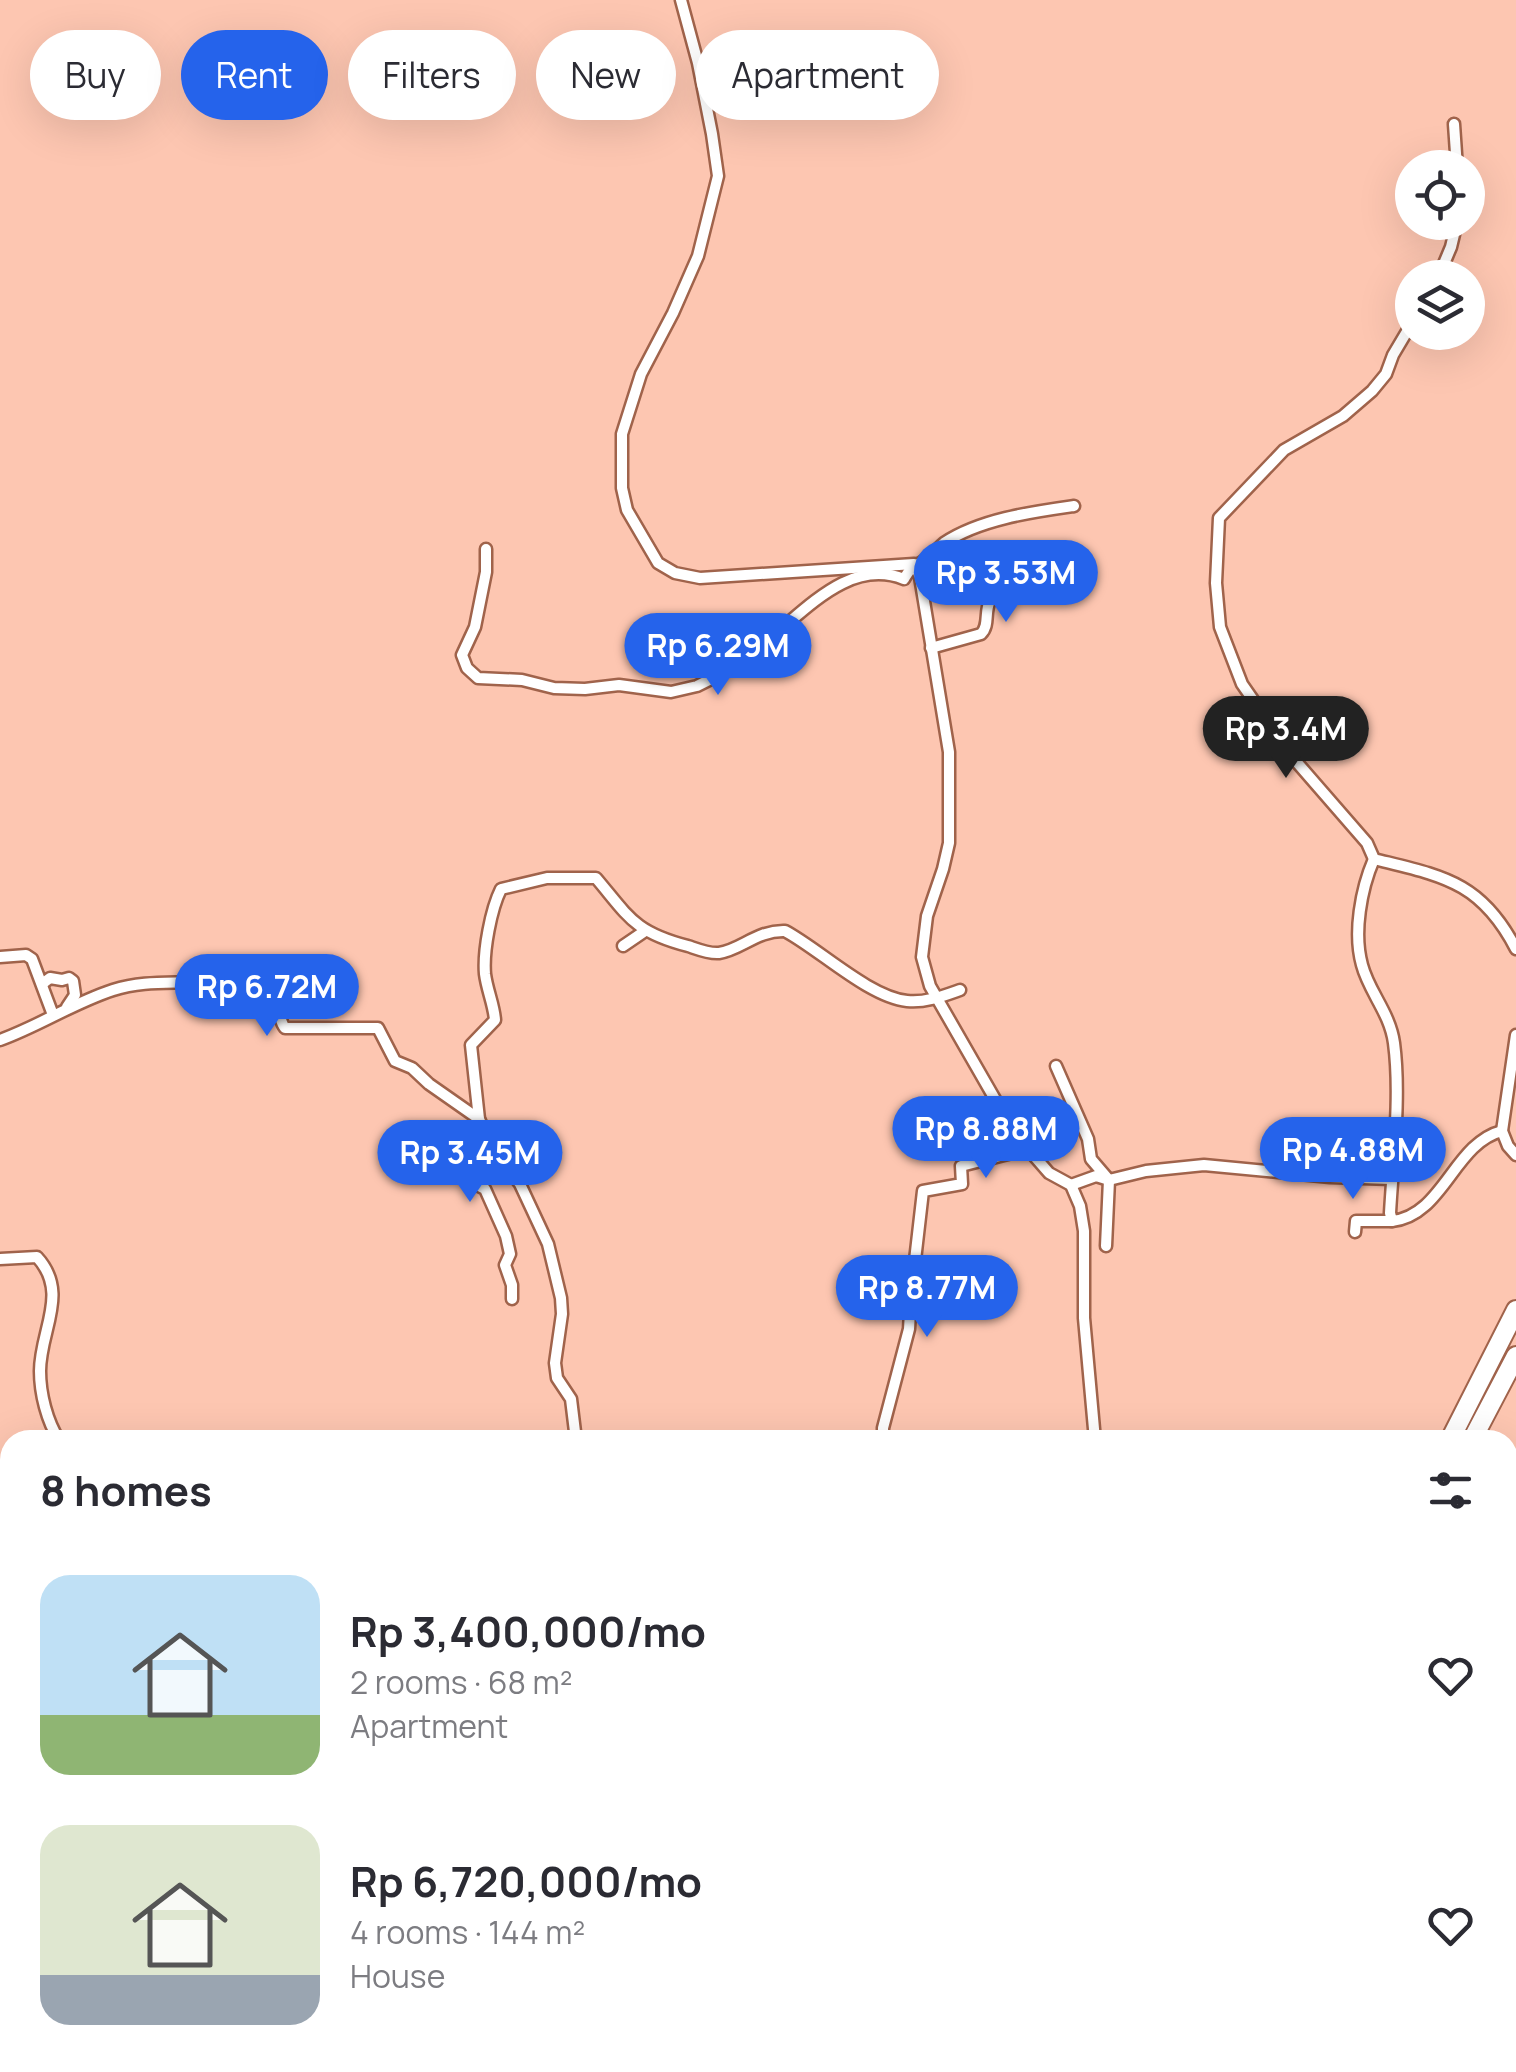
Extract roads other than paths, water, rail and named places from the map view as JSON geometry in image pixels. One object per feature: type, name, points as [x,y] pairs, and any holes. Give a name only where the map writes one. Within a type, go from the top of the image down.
[{"type":"highway","points":[[1455,1430],[1516,1310]]},
{"type":"highway","points":[[1477,1430],[1516,1356]]},
{"type":"street","points":[[681,0],[698,63],[718,176],[698,256],[641,374],[622,434],[626,510],[658,563],[700,578],[922,564],[945,542],[980,526],[1074,506]]},
{"type":"street","points":[[1454,124],[1455,150]]},
{"type":"street","points":[[1392,1220],[1394,1040],[1362,966],[1358,934],[1374,859],[1368,844],[1294,759],[1242,684],[1220,627],[1216,583],[1219,518],[1284,450],[1343,416],[1372,391],[1386,374],[1396,350]]},
{"type":"street","points":[[486,549],[486,572],[475,627],[462,654],[467,668],[484,680],[522,680],[570,689],[619,685],[671,692],[697,686],[762,644],[838,585],[873,573],[904,579],[914,564]]},
{"type":"street","points":[[914,564],[920,577],[948,752],[949,843],[927,916],[922,957],[930,986],[1015,1134],[1049,1173],[1072,1185],[1080,1206],[1084,1232],[1084,1318],[1094,1430]]},
{"type":"street","points":[[931,648],[982,634],[990,601],[1069,564]]},
{"type":"street","points":[[1374,859],[1443,877],[1468,890],[1484,904],[1516,949]]},
{"type":"street","points":[[575,1430],[571,1399],[557,1378],[561,1298],[548,1244],[520,1184],[491,1145],[480,1120],[471,1045],[495,1020],[485,973],[485,952],[501,889],[547,878],[596,878],[615,904],[645,931],[668,941],[721,953],[763,934],[785,930],[885,996],[908,1002],[937,999],[960,990]]},
{"type":"street","points":[[623,946],[645,931]]},
{"type":"street","points":[[0,957],[30,956],[58,1012]]},
{"type":"street","points":[[0,1040],[115,990],[160,981],[226,978],[254,969],[266,971],[275,990],[280,1023],[285,1028],[378,1028],[398,1063],[412,1068],[480,1120]]},
{"type":"street","points":[[42,984],[50,978],[73,980],[75,995],[58,1012]]},
{"type":"street","points":[[1516,1035],[1502,1131],[1516,1155]]},
{"type":"street","points":[[1056,1066],[1088,1139],[1091,1159],[1109,1180],[1106,1246]]},
{"type":"street","points":[[1356,1232],[1356,1221],[1401,1220],[1422,1207],[1473,1147],[1502,1131]]},
{"type":"street","points":[[884,1430],[909,1329],[923,1191],[962,1184],[962,1166],[1018,1152],[1015,1134]]},
{"type":"street","points":[[491,1145],[472,1154],[471,1170],[477,1185],[486,1190],[506,1236],[510,1254],[505,1265],[512,1299]]},
{"type":"street","points":[[1072,1185],[1096,1176],[1109,1180],[1204,1166],[1392,1179]]},
{"type":"street","points":[[0,1259],[36,1257],[53,1283],[40,1368],[42,1396],[54,1430]]}]
